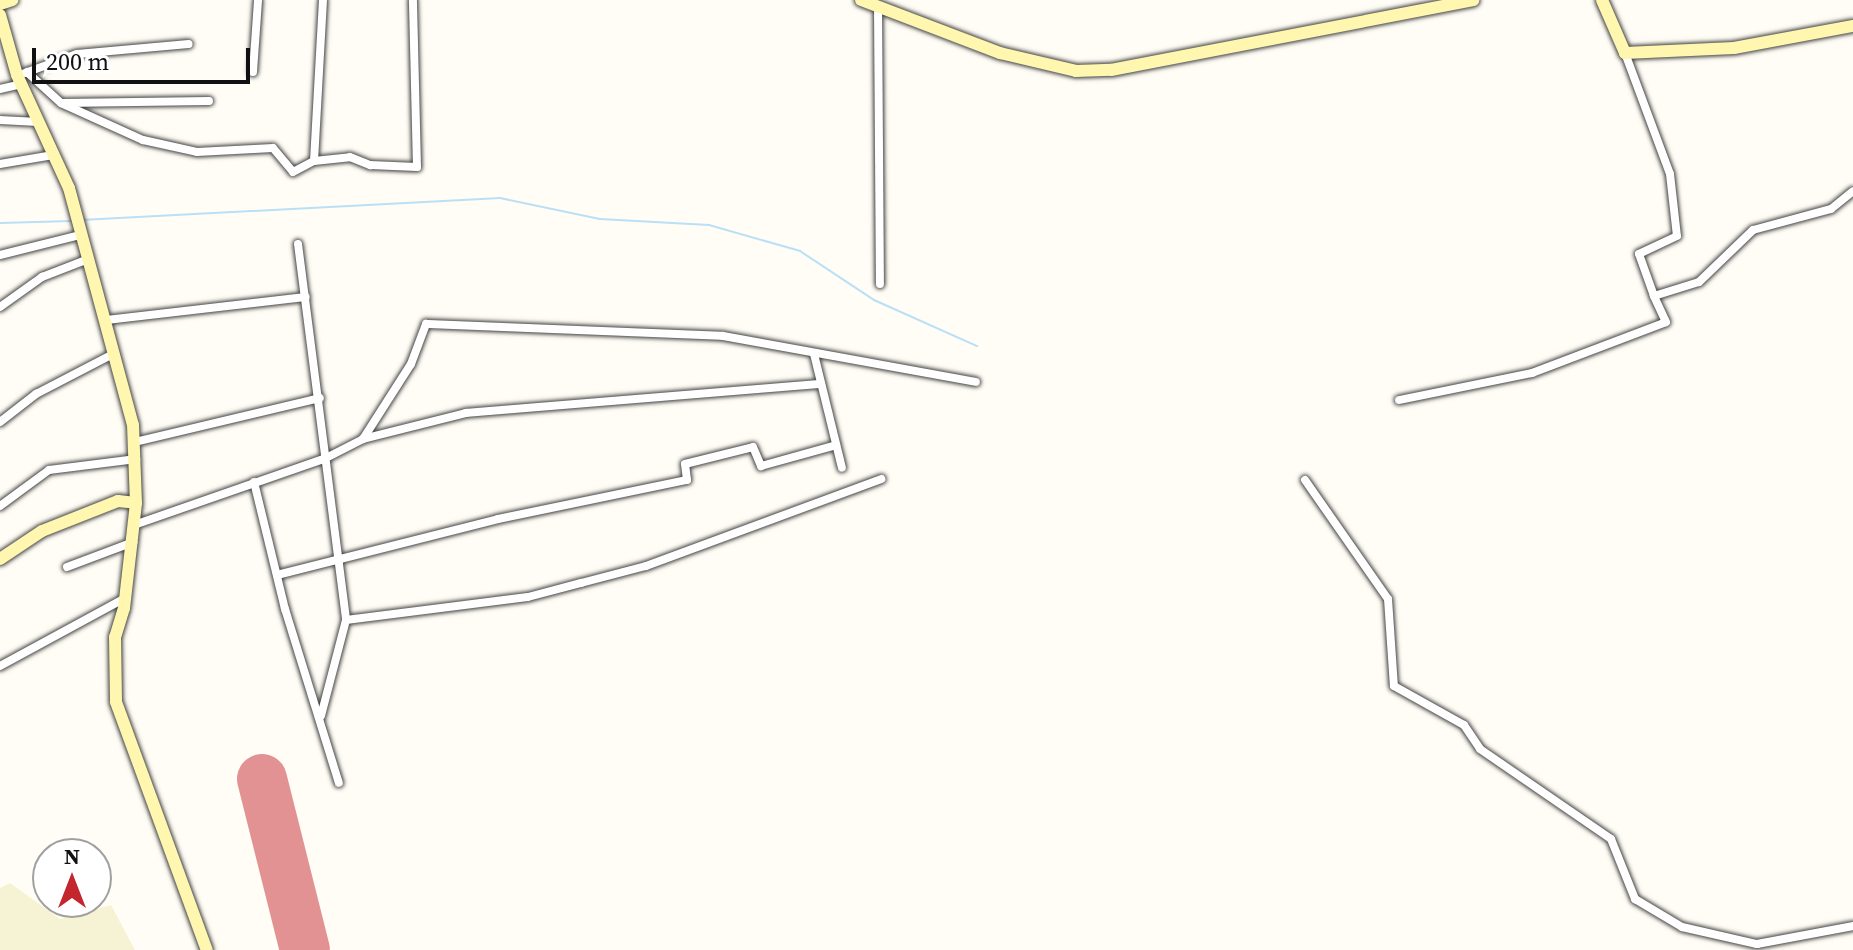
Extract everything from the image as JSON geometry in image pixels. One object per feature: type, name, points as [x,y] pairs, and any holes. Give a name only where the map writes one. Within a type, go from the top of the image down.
[{"type":"street","points":[[0,4],[12,0]]},
{"type":"street","points":[[253,72],[258,0]]},
{"type":"street","points":[[314,161],[323,0]]},
{"type":"street","points":[[22,77],[61,103],[143,140],[197,152],[273,148],[293,172],[314,161],[350,157],[370,165],[417,167],[413,0]]},
{"type":"street","points":[[861,0],[1000,53],[1076,71],[1099,70],[1473,0]]},
{"type":"street","points":[[1399,400],[1532,373],[1666,322],[1639,254],[1677,236],[1670,174],[1602,0]]},
{"type":"street","points":[[878,7],[880,284]]},
{"type":"street","points":[[0,15],[38,122],[69,188],[86,260],[115,353],[135,442],[133,542],[125,598],[115,637],[116,702],[207,950]]},
{"type":"street","points":[[1625,53],[1734,48],[1853,26]]},
{"type":"street","points":[[0,89],[77,54],[189,44]]},
{"type":"street","points":[[61,103],[209,101]]},
{"type":"street","points":[[0,120],[38,122]]},
{"type":"street","points":[[0,164],[53,155]]},
{"type":"street","points":[[1654,296],[1699,282],[1753,230],[1831,209],[1853,191]]},
{"type":"street","points":[[0,255],[80,235]]},
{"type":"street","points":[[298,244],[346,620],[321,716]]},
{"type":"street","points":[[0,307],[42,277],[86,260]]},
{"type":"street","points":[[106,320],[306,297]]},
{"type":"street","points":[[363,439],[411,364],[426,324],[723,336],[976,382]]},
{"type":"street","points":[[0,422],[36,394],[115,353]]},
{"type":"street","points":[[814,354],[818,384],[842,468]]},
{"type":"street","points":[[134,525],[324,459],[363,439],[490,410],[818,384]]},
{"type":"street","points":[[135,442],[320,398]]},
{"type":"street","points":[[277,575],[498,519],[687,480],[685,464],[753,447],[761,466],[836,445]]},
{"type":"street","points":[[0,506],[49,470],[137,459]]},
{"type":"street","points":[[346,620],[528,597],[646,566],[881,479]]},
{"type":"street","points":[[1305,480],[1388,599],[1394,686],[1464,725],[1480,749],[1611,839],[1635,899],[1682,927],[1757,944],[1853,926]]},
{"type":"street","points":[[254,482],[277,575],[339,783]]},
{"type":"street","points":[[0,559],[42,531],[118,501],[136,503]]},
{"type":"street","points":[[67,567],[133,542]]},
{"type":"street","points":[[0,666],[125,598]]},
{"type":"shaded area","points":[[10,883],[32,899],[32,918],[112,918],[112,907],[135,950],[0,950],[0,888]]},
{"type":"waterway","points":[[81,220],[500,198],[600,219],[709,225],[800,251],[874,300],[977,346]]},
{"type":"waterway","points":[[0,223],[71,221]]},
{"type":"runway","points":[[262,779],[305,950]]}]
